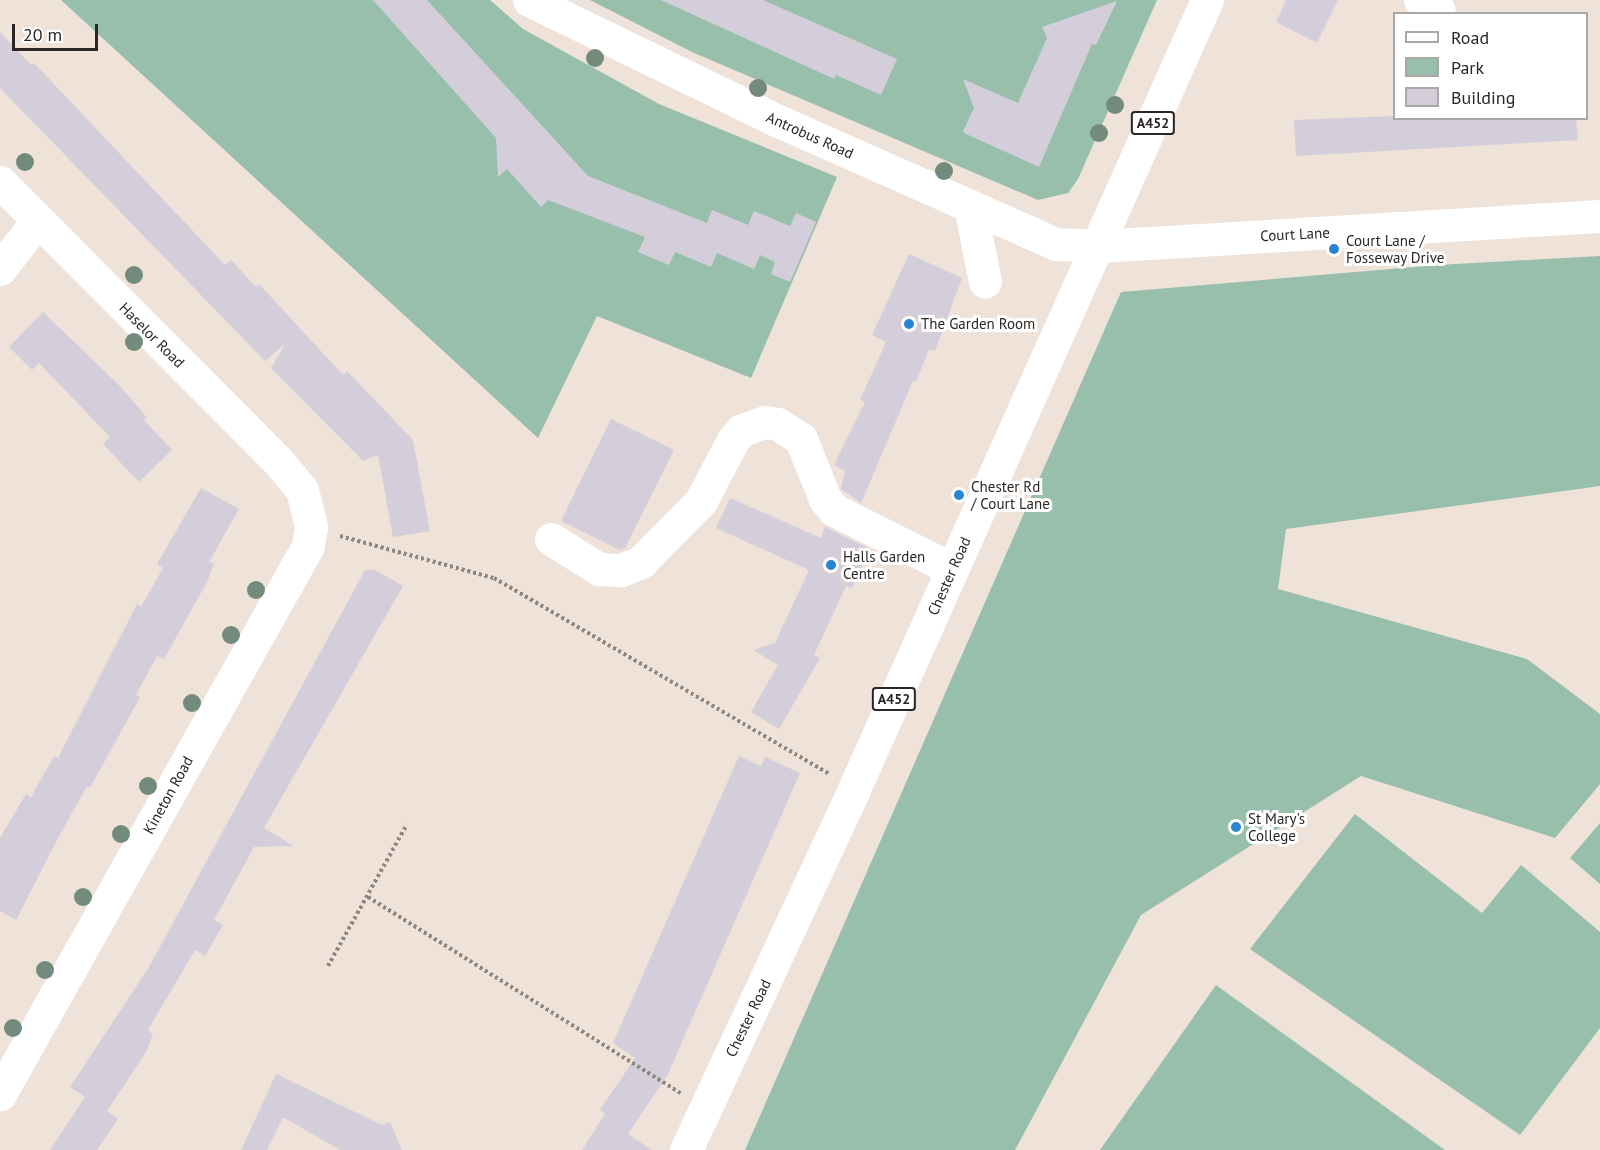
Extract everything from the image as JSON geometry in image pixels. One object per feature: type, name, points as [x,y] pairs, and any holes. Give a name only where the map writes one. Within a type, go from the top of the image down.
[{"type":"main road","name":"Antrobus Road","points":[[529,0],[776,120],[1056,244],[1099,246]]},
{"type":"main road","name":"Chester Road","points":[[686,1150],[704,1107],[854,789],[1208,0]]},
{"type":"main road","name":"Haselor Road","points":[[0,182],[279,462],[302,490]]},
{"type":"main road","points":[[970,206],[985,282]]},
{"type":"main road","name":"Court Lane","points":[[1099,246],[1600,216]]},
{"type":"main road","points":[[0,269],[38,220]]},
{"type":"main road","points":[[551,539],[599,569],[621,570],[641,562],[701,501],[733,440],[742,430],[765,422],[778,424],[801,439],[825,499],[834,510],[952,569]]},
{"type":"main road","name":"Kineton Road","points":[[0,1094],[308,546],[311,527],[302,490]]},
{"type":"path","points":[[311,527],[495,578],[854,789]]},
{"type":"path","points":[[328,966],[407,824]]},
{"type":"path","points":[[368,897],[704,1107]]},
{"type":"green space","points":[[61,0],[490,0],[523,29],[659,104],[837,177],[751,378],[597,316],[538,438]]},
{"type":"green space","points":[[590,0],[1157,0],[1078,179],[1068,193],[1038,200],[692,52]]},
{"type":"green space","name":"St Mary's College","points":[[1600,256],[1600,486],[1286,529],[1278,589],[1527,659],[1600,714],[1600,784],[1555,838],[1361,776],[1141,915],[1015,1150],[745,1150],[1121,292],[1438,265]]},
{"type":"green space","points":[[1355,814],[1482,913],[1521,865],[1600,932],[1600,1028],[1520,1135],[1250,949]]},
{"type":"green space","points":[[1600,823],[1600,884],[1570,858]]},
{"type":"green space","points":[[1216,985],[1445,1150],[1100,1150]]},
{"type":"building","points":[[373,0],[427,0],[588,176],[707,223],[712,210],[748,225],[754,211],[790,226],[796,213],[816,222],[790,282],[771,274],[775,262],[760,255],[754,269],[717,253],[711,267],[675,252],[669,265],[638,252],[645,237],[548,200],[541,207],[507,169],[498,177],[496,138]]},
{"type":"building","points":[[661,0],[763,0],[897,59],[881,95],[836,75],[834,79]]},
{"type":"building","points":[[1286,0],[1338,0],[1317,43],[1276,22]]},
{"type":"building","points":[[1117,1],[1096,45],[1092,44],[1039,167],[963,131],[974,108],[963,79],[1018,103],[1047,38],[1042,27]]},
{"type":"building","points":[[0,32],[31,65],[34,63],[225,265],[231,260],[256,287],[259,284],[343,375],[347,371],[413,440],[430,531],[393,537],[378,455],[363,461],[271,368],[285,344],[265,361],[0,88]]},
{"type":"building","points":[[1393,116],[1393,120],[1576,120],[1578,140],[1296,156],[1294,120]]},
{"type":"building","points":[[909,254],[962,278],[935,351],[929,349],[916,382],[913,381],[861,503],[841,489],[845,471],[834,465],[865,402],[860,400],[886,342],[872,335]]},
{"type":"building","points":[[43,312],[121,387],[147,418],[144,420],[172,450],[139,482],[103,444],[110,437],[39,363],[32,370],[9,347]]},
{"type":"building","points":[[611,419],[674,450],[625,548],[620,550],[561,521]]},
{"type":"building","points":[[201,488],[239,509],[209,562],[214,564],[207,582],[164,659],[157,656],[136,695],[140,697],[90,788],[87,786],[16,920],[0,911],[0,838],[26,794],[31,797],[54,756],[58,758],[137,604],[141,607],[163,568],[157,564]]},
{"type":"building","points":[[730,498],[821,538],[825,527],[870,549],[852,588],[846,586],[814,655],[820,658],[779,729],[751,712],[778,665],[753,650],[775,643],[809,570],[716,528]]},
{"type":"building","points":[[365,570],[375,570],[403,586],[264,828],[294,846],[254,847],[214,920],[223,925],[205,956],[195,950],[148,1030],[153,1034],[146,1052],[107,1111],[118,1119],[97,1150],[50,1150],[85,1097],[70,1087],[149,967]]},
{"type":"building","points":[[739,756],[761,766],[765,757],[800,773],[667,1076],[628,1134],[652,1150],[582,1150],[605,1114],[600,1110],[635,1058],[613,1043]]},
{"type":"building","points":[[276,1074],[382,1125],[390,1122],[402,1150],[340,1150],[283,1117],[267,1150],[241,1150]]},
{"type":"place","name":"Court Lane / Fosseway Drive","points":[[1334,249]]},
{"type":"place","name":"The Garden Room","points":[[909,324]]},
{"type":"place","name":"Chester Rd / Court Lane","points":[[959,495]]},
{"type":"place","name":"Halls Garden Centre","points":[[831,565]]},
{"type":"place","name":"St Mary's College","points":[[1236,827]]}]
